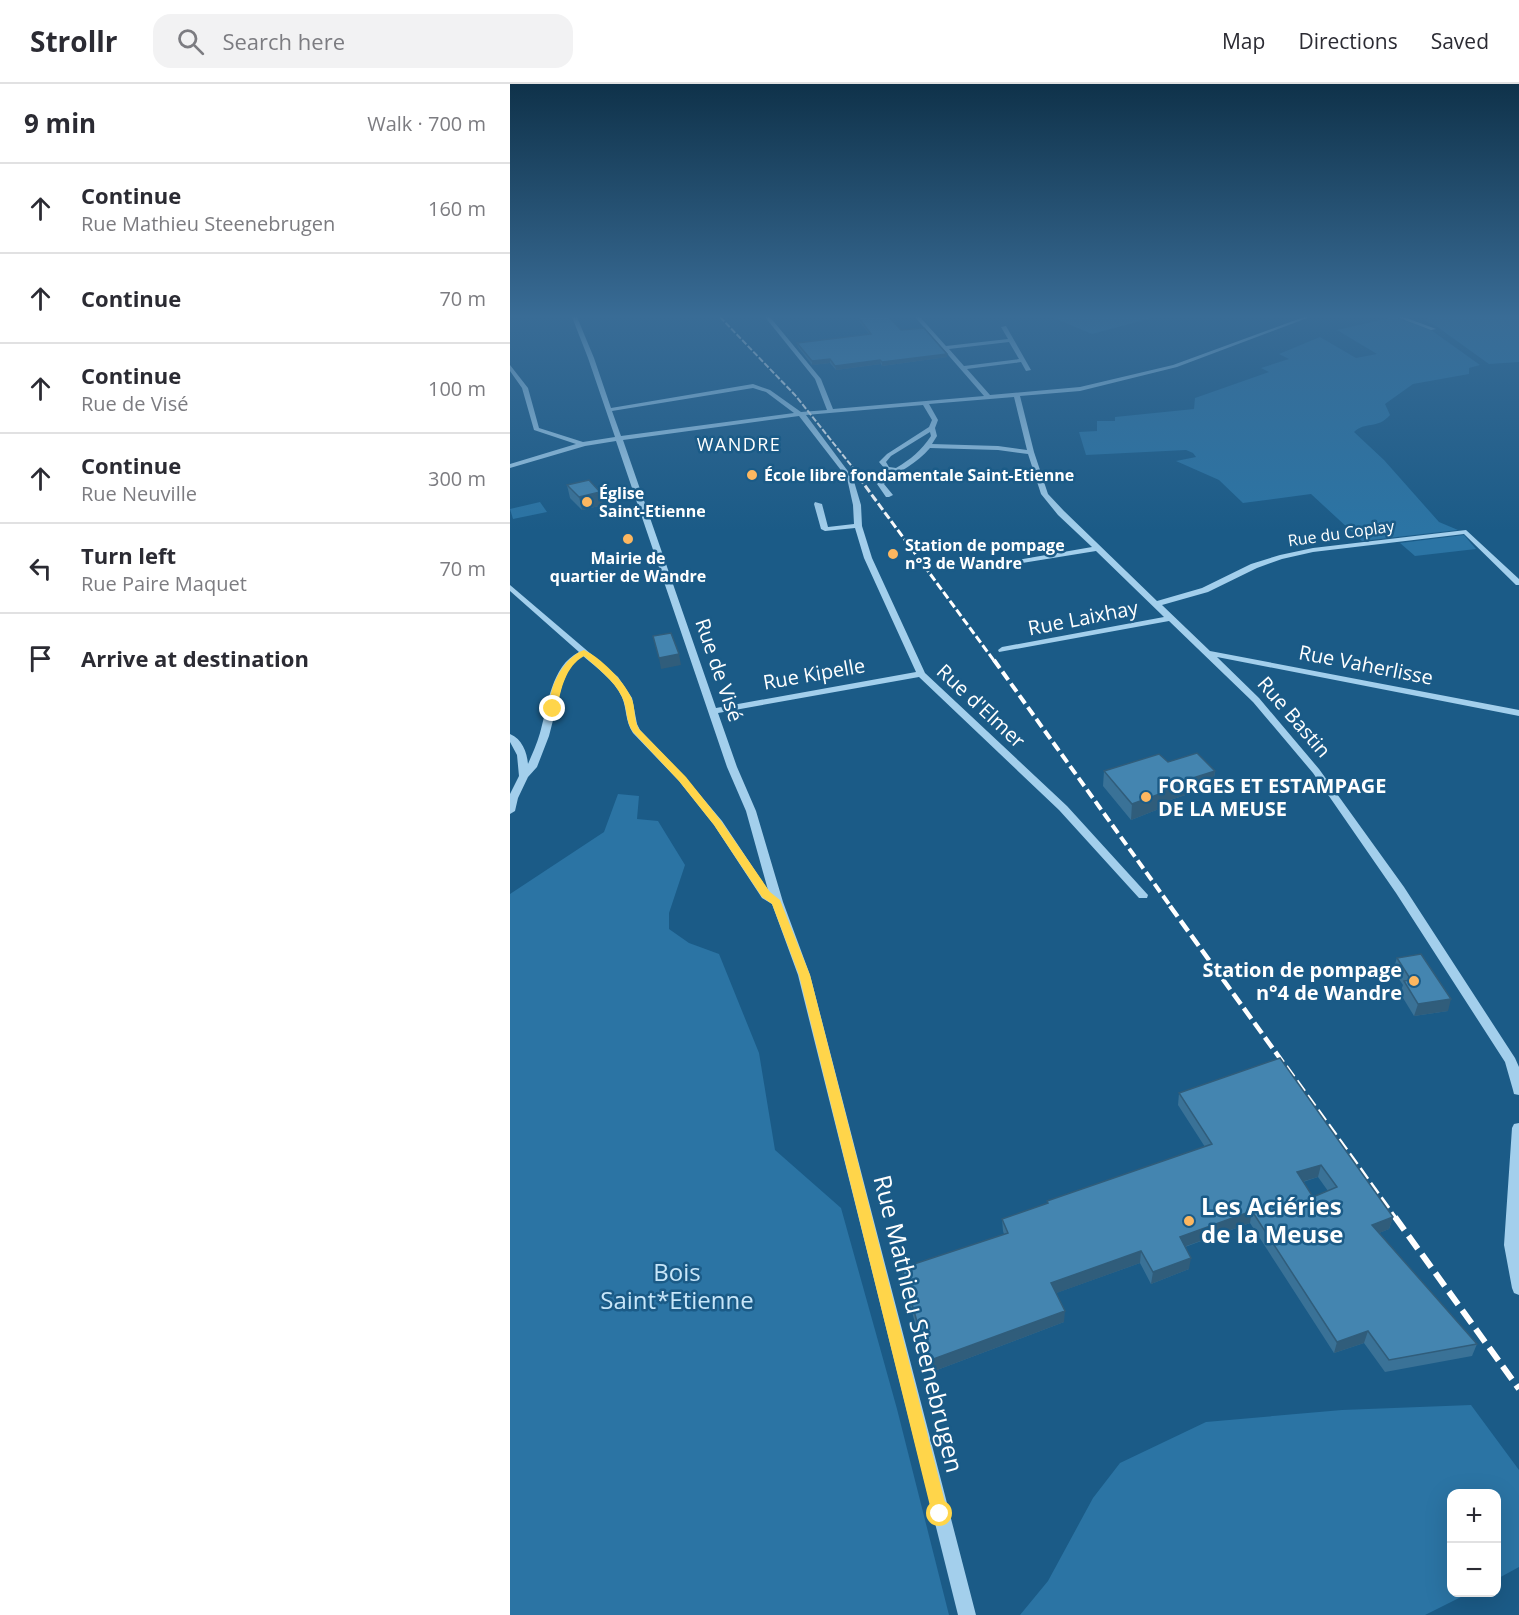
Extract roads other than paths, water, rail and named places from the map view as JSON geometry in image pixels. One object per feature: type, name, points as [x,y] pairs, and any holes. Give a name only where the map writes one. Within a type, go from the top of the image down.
[{"type":"street","points":[[525,388],[536,429],[584,444]]},
{"type":"street","name":"Rue de Visé","points":[[600,388],[732,767],[751,811],[777,903],[804,975],[820,1037]]},
{"type":"street","name":"Rue d'Elmer","points":[[608,410],[737,388]]},
{"type":"street","name":"Rue d'Elmer","points":[[762,388],[800,414],[823,440],[850,478],[857,505],[858,526],[868,558],[921,674],[1063,807],[1143,895]]},
{"type":"street","points":[[822,388],[831,412]]},
{"type":"street","points":[[981,388],[989,398]]},
{"type":"street","points":[[510,466],[584,444],[618,438],[800,414],[1076,388]]},
{"type":"street","name":"Rue Bastin","points":[[1017,395],[1031,452],[1045,494],[1061,513],[1256,700],[1316,771],[1400,890],[1511,1061],[1519,1090]]},
{"type":"street","points":[[889,495],[880,484],[916,460],[934,436],[932,428],[934,420],[926,404]]},
{"type":"street","points":[[897,471],[887,468],[882,462],[889,455],[932,428]]},
{"type":"street","points":[[928,446],[998,448],[1031,452]]},
{"type":"street","points":[[818,504],[825,529],[858,526]]},
{"type":"street","name":"Rue du Coplay","points":[[1156,604],[1205,591],[1254,566],[1313,550],[1466,532],[1519,582]]},
{"type":"street","points":[[1000,565],[1099,548]]},
{"type":"street","points":[[510,587],[615,679],[627,698],[632,724],[636,731],[682,779],[718,823],[766,895],[777,903]]},
{"type":"street","name":"Rue Laixhay","points":[[1002,650],[1170,618]]},
{"type":"street","points":[[510,811],[513,798],[524,776],[532,767],[544,736],[564,671],[573,658],[584,652]]},
{"type":"street","name":"Rue Vaherlisse","points":[[1206,652],[1519,713]]},
{"type":"street","name":"Rue Kipelle","points":[[714,711],[921,674]]},
{"type":"street","points":[[510,737],[518,745],[524,759],[524,776]]},
{"type":"street","name":"Rue Mathieu Steenebrugen","points":[[820,1037],[967,1615]]},
{"type":"street","points":[[1519,1128],[1511,1245],[1519,1288]]},
{"type":"railway","points":[[789,388],[854,469]]},
{"type":"railway","points":[[852,468],[995,662]]},
{"type":"railway","points":[[994,660],[1171,907]]},
{"type":"railway","points":[[1170,906],[1396,1219]]},
{"type":"railway","points":[[1395,1217],[1519,1389]]},
{"type":"place","name":"École libre fondamentale Saint-Etienne","points":[[752,475]]},
{"type":"place","name":"Église Saint-Etienne","points":[[587,502]]},
{"type":"place","name":"Mairie de quartier de Wandre","points":[[628,539]]},
{"type":"place","name":"Station de pompage n°3 de Wandre","points":[[893,554]]},
{"type":"place","name":"FORGES ET ESTAMPAGE DE LA MEUSE","points":[[1146,797]]},
{"type":"place","name":"Station de pompage n°4 de Wandre","points":[[1414,981]]},
{"type":"place","name":"Les Aciéries de la Meuse","points":[[1189,1221]]},
{"type":"district","name":"WANDRE","points":[[739,445]]},
{"type":"park label","name":"Bois Saint*Etienne","points":[[677,1287]]}]
